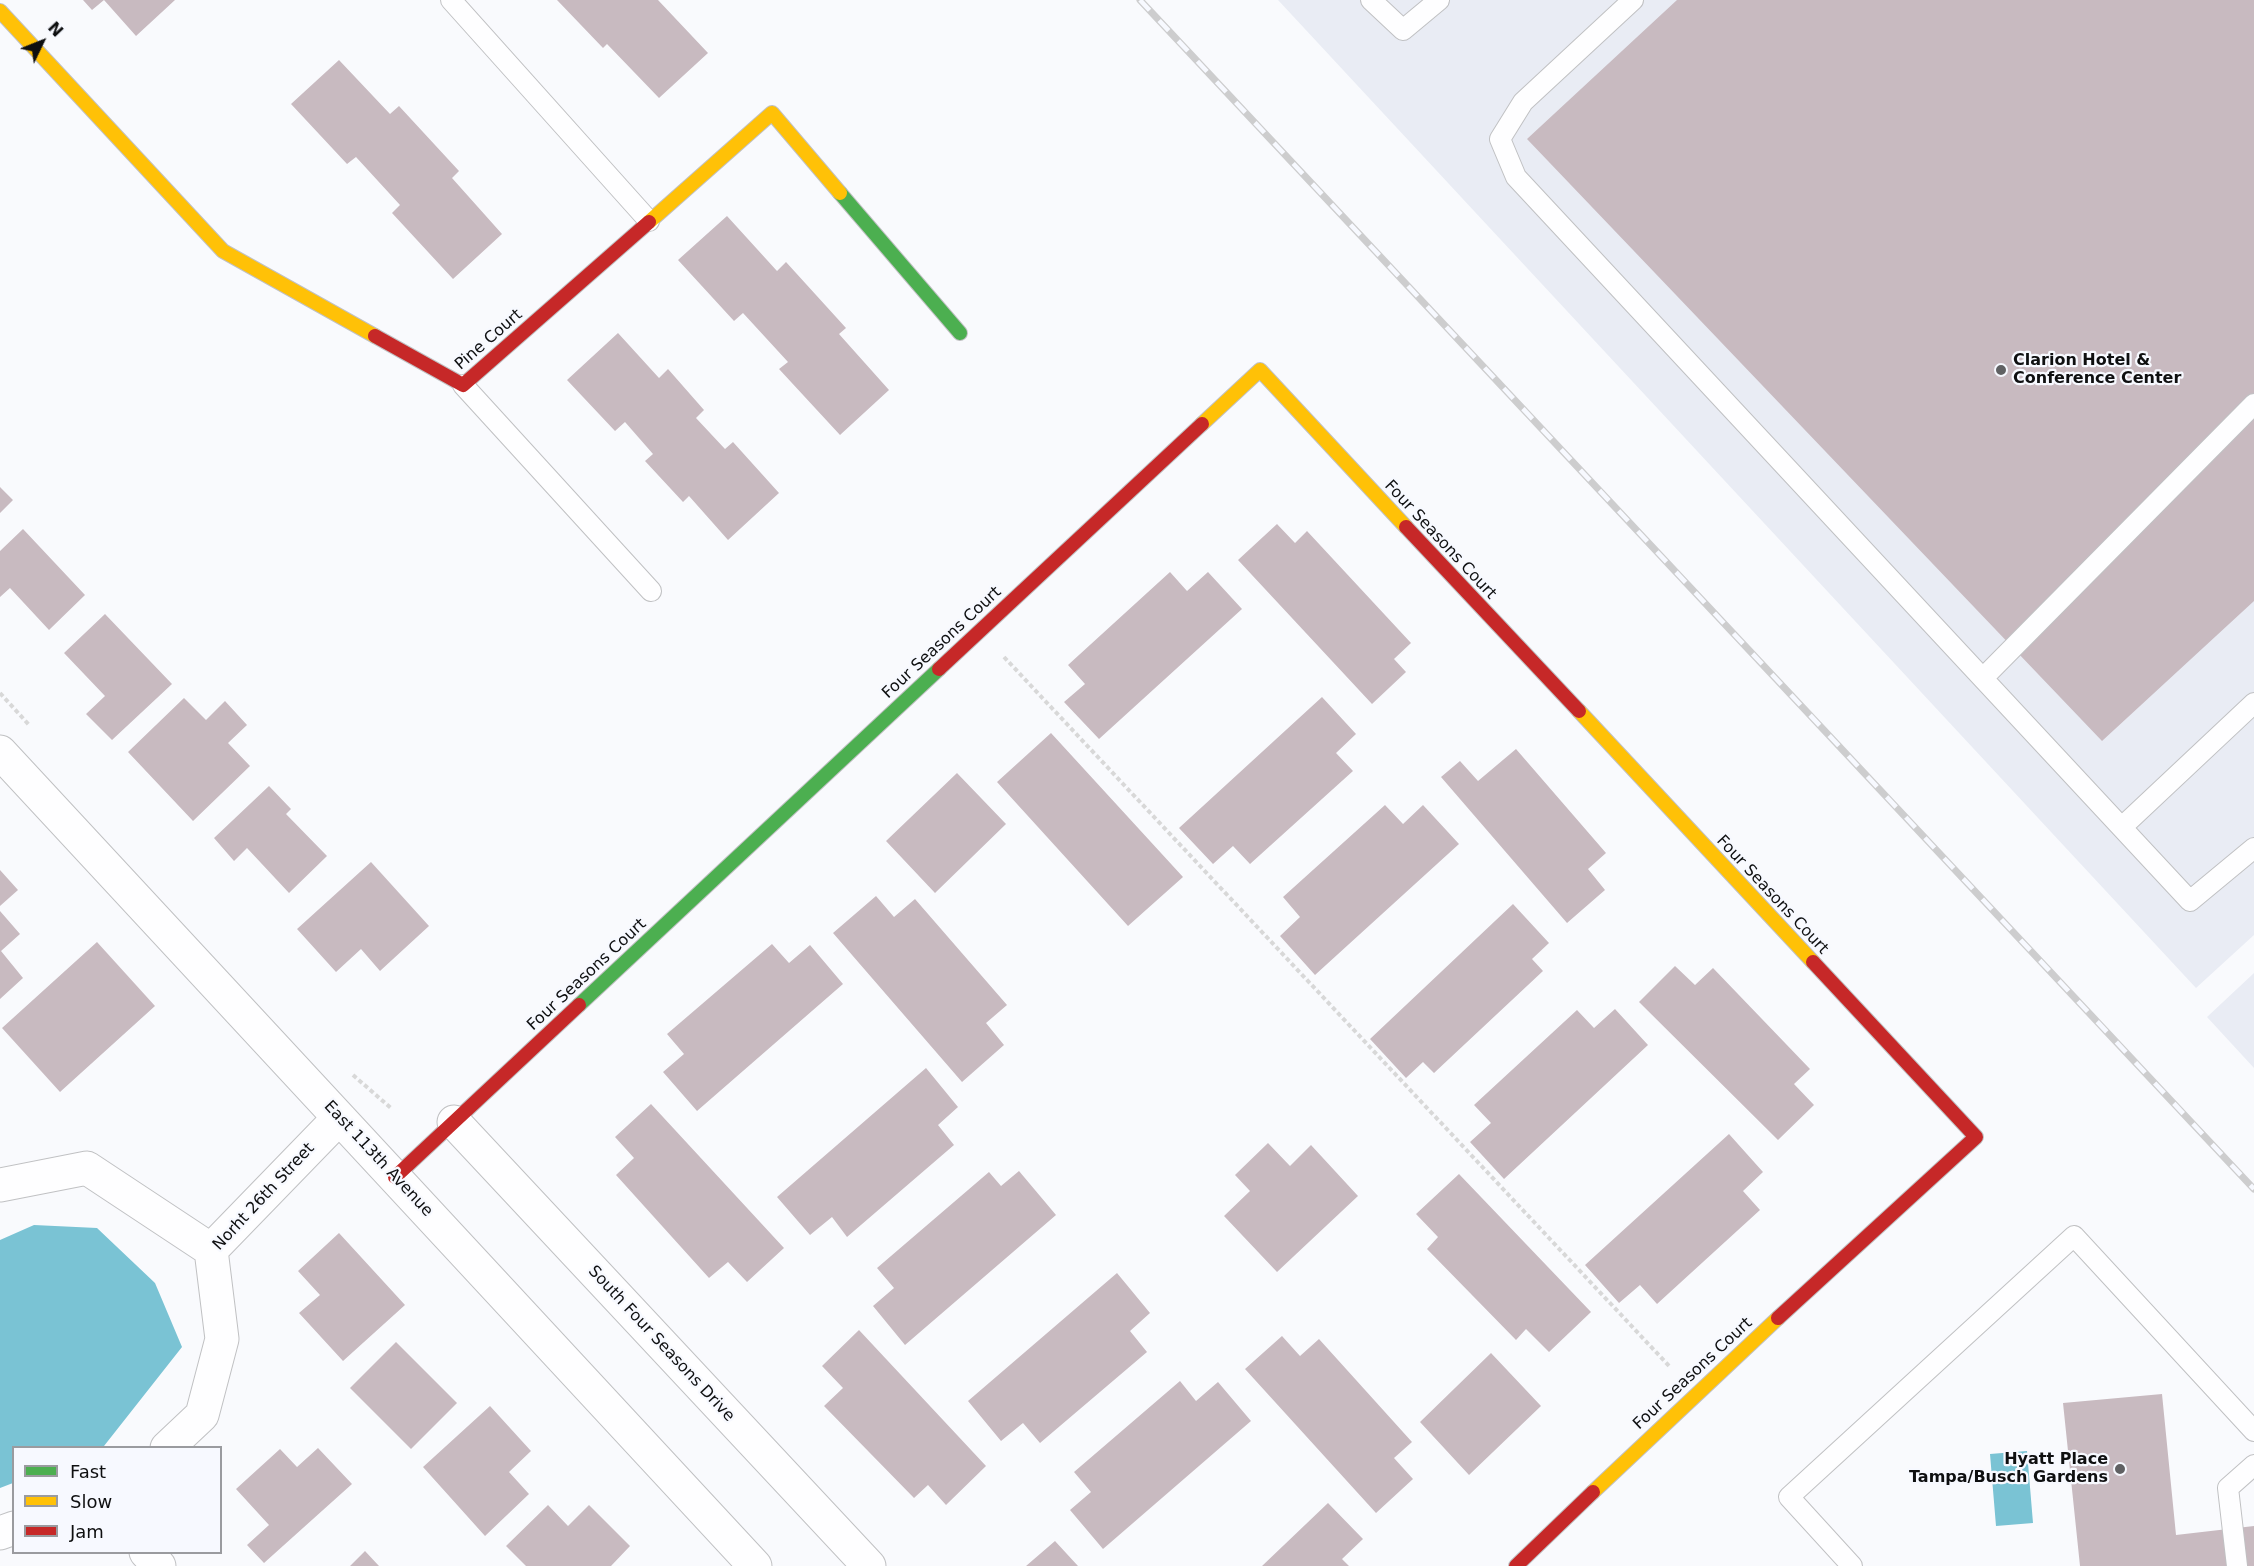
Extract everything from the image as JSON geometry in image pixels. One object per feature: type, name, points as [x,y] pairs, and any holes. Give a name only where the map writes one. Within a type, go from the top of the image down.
[{"type":"street","name":"Pine Court","points":[[0,11],[223,251],[463,385],[772,114],[960,333]]},
{"type":"street","name":"Four Seasons Court","points":[[395,1177],[1260,370],[1976,1137],[1695,1394],[1516,1566]]},
{"type":"street","name":"East 113th Avenue","points":[[0,752],[755,1566]]},
{"type":"street","name":"Norht 26th Street","points":[[169,1446],[202,1415],[222,1339],[211,1250],[339,1118]]},
{"type":"street","name":"South Four Seasons Drive","points":[[454,1122],[869,1566]]},
{"type":"street","points":[[0,1185],[87,1168],[211,1250]]},
{"type":"street","points":[[148,1554],[159,1566]]},
{"type":"lane","points":[[451,0],[649,221]]},
{"type":"lane","points":[[1371,0],[1403,30],[1439,0]]},
{"type":"lane","points":[[1633,0],[1523,102],[1500,139],[1516,177],[2190,901],[2254,848]]},
{"type":"lane","points":[[463,385],[651,591]]},
{"type":"lane","points":[[1983,678],[2254,404]]},
{"type":"lane","points":[[2122,827],[2254,702]]},
{"type":"lane","points":[[1852,1566],[1789,1497],[2074,1236],[2254,1431]]},
{"type":"lane","points":[[2237,1566],[2228,1488],[2254,1465]]},
{"type":"path","points":[[981,630],[1014,669],[1556,1242],[1695,1394]]},
{"type":"shaded area","name":"Clarion Hotel & Conference Center","points":[[1278,0],[2254,0],[2254,935],[2196,988]]},
{"type":"shaded area","points":[[2254,973],[2254,1068],[2207,1017]]},
{"type":"water","points":[[34,1225],[97,1228],[155,1283],[182,1347],[104,1446],[12,1446],[12,1483],[0,1488],[0,1240]]},
{"type":"water","points":[[2027,1451],[2033,1523],[1996,1526],[1990,1454]]},
{"type":"building","points":[[83,0],[104,0],[92,10]]},
{"type":"building","points":[[104,0],[175,0],[136,36]]},
{"type":"building","points":[[557,0],[658,0],[708,53],[659,98],[607,44],[603,48]]},
{"type":"building","name":"Clarion Hotel & Conference Center","points":[[1677,0],[2254,0],[2254,601],[2102,741],[1527,139]]},
{"type":"building","points":[[339,60],[390,114],[399,106],[459,171],[452,178],[502,234],[453,279],[392,213],[400,205],[356,157],[347,164],[291,104]]},
{"type":"building","points":[[727,216],[777,271],[786,262],[846,328],[839,334],[889,390],[840,435],[779,369],[788,362],[743,313],[734,321],[678,260]]},
{"type":"building","points":[[618,333],[659,378],[668,369],[704,410],[696,418],[725,449],[733,442],[779,493],[728,540],[689,496],[683,502],[645,461],[653,454],[625,422],[615,431],[567,380]]},
{"type":"building","points":[[0,487],[13,500],[0,513]]},
{"type":"building","points":[[1277,524],[1295,543],[1307,531],[1411,643],[1394,659],[1406,672],[1372,704],[1238,560]]},
{"type":"building","points":[[23,529],[85,595],[49,630],[10,588],[0,597],[0,551]]},
{"type":"building","points":[[1170,572],[1187,591],[1208,572],[1242,609],[1099,739],[1064,702],[1085,684],[1068,665]]},
{"type":"building","points":[[105,614],[172,684],[112,740],[86,714],[105,696],[64,653]]},
{"type":"building","points":[[1322,697],[1356,734],[1336,753],[1353,771],[1250,864],[1233,846],[1213,864],[1179,828]]},
{"type":"building","points":[[184,698],[206,720],[225,701],[247,725],[228,743],[250,766],[193,821],[128,752]]},
{"type":"building","points":[[1051,733],[1183,877],[1128,926],[997,782]]},
{"type":"building","points":[[1516,749],[1606,853],[1588,869],[1605,890],[1567,923],[1441,777],[1460,761],[1478,781]]},
{"type":"building","points":[[957,773],[1006,824],[935,893],[886,841]]},
{"type":"building","points":[[269,786],[291,809],[286,814],[327,856],[289,893],[247,848],[234,861],[214,838]]},
{"type":"building","points":[[1385,805],[1403,824],[1423,805],[1459,844],[1315,975],[1280,936],[1300,917],[1283,897]]},
{"type":"building","points":[[371,862],[429,926],[380,971],[361,949],[336,972],[297,929]]},
{"type":"building","points":[[0,870],[18,890],[0,906]]},
{"type":"building","points":[[876,896],[894,917],[915,899],[1007,1005],[986,1023],[1004,1045],[962,1082],[833,933]]},
{"type":"building","points":[[1513,904],[1549,943],[1532,959],[1543,971],[1434,1073],[1423,1062],[1406,1078],[1370,1039]]},
{"type":"building","points":[[0,911],[20,934],[1,951],[23,978],[0,999]]},
{"type":"building","points":[[97,942],[155,1006],[60,1092],[2,1028]]},
{"type":"building","points":[[772,944],[789,963],[810,945],[843,984],[697,1111],[663,1072],[684,1054],[667,1034]]},
{"type":"building","points":[[1675,966],[1695,985],[1713,968],[1810,1069],[1794,1084],[1814,1105],[1778,1140],[1639,1002]]},
{"type":"building","points":[[1615,1009],[1648,1045],[1504,1179],[1470,1142],[1491,1123],[1474,1105],[1577,1010],[1594,1028]]},
{"type":"building","points":[[926,1068],[958,1107],[938,1125],[954,1145],[847,1237],[832,1217],[810,1235],[777,1197]]},
{"type":"building","points":[[651,1104],[784,1248],[747,1282],[728,1262],[709,1278],[616,1175],[634,1158],[615,1137]]},
{"type":"building","points":[[1729,1134],[1763,1172],[1743,1191],[1760,1210],[1657,1304],[1640,1285],[1619,1303],[1585,1265]]},
{"type":"building","points":[[1268,1143],[1290,1166],[1311,1145],[1358,1196],[1277,1272],[1224,1216],[1250,1191],[1235,1175]]},
{"type":"building","points":[[1019,1171],[1056,1215],[905,1345],[873,1306],[894,1288],[877,1268],[989,1172],[1001,1186]]},
{"type":"building","points":[[1459,1174],[1591,1312],[1549,1352],[1526,1329],[1516,1340],[1427,1249],[1438,1237],[1416,1214]]},
{"type":"building","points":[[339,1233],[405,1305],[343,1361],[299,1313],[320,1295],[298,1271]]},
{"type":"building","points":[[1117,1273],[1150,1313],[1130,1331],[1147,1352],[1040,1443],[1023,1423],[1001,1441],[968,1401]]},
{"type":"building","points":[[859,1330],[986,1466],[946,1505],[928,1485],[914,1498],[824,1406],[843,1388],[822,1366]]},
{"type":"building","points":[[1282,1336],[1300,1356],[1319,1339],[1412,1442],[1394,1458],[1413,1479],[1376,1513],[1245,1369]]},
{"type":"building","points":[[396,1342],[457,1403],[411,1449],[350,1388]]},
{"type":"building","points":[[1491,1353],[1541,1406],[1469,1475],[1420,1422]]},
{"type":"building","points":[[1180,1381],[1196,1401],[1218,1382],[1251,1421],[1103,1549],[1070,1510],[1091,1492],[1074,1472]]},
{"type":"building","name":"Hyatt Place Tampa/Busch Gardens","points":[[2162,1394],[2176,1535],[2254,1526],[2254,1566],[2080,1566],[2063,1403]]},
{"type":"building","points":[[490,1406],[531,1451],[509,1472],[529,1494],[485,1536],[423,1467]]},
{"type":"building","points":[[318,1448],[352,1484],[264,1563],[247,1545],[269,1525],[236,1489],[280,1449],[297,1467]]},
{"type":"building","points":[[1328,1503],[1363,1539],[1342,1559],[1349,1566],[1262,1566]]},
{"type":"building","points":[[548,1505],[568,1526],[589,1505],[630,1546],[611,1566],[526,1566],[506,1546]]},
{"type":"building","points":[[1055,1541],[1078,1566],[1026,1566]]},
{"type":"building","points":[[365,1551],[379,1566],[350,1566]]},
{"type":"railway","points":[[1140,0],[2254,1189]]},
{"type":"traffic: fast","points":[[840,193],[960,333]]},
{"type":"traffic: fast","points":[[579,1005],[939,669]]},
{"type":"traffic: slow","points":[[0,11],[223,251],[375,336]]},
{"type":"traffic: slow","points":[[649,222],[772,113],[840,193]]},
{"type":"traffic: slow","points":[[1202,424],[1260,370],[1406,527]]},
{"type":"traffic: slow","points":[[1579,711],[1813,962]]},
{"type":"traffic: slow","points":[[1593,1492],[1778,1318]]},
{"type":"traffic: jam","points":[[375,336],[463,385],[649,222]]},
{"type":"traffic: jam","points":[[939,669],[1202,424]]},
{"type":"traffic: jam","points":[[1406,527],[1579,711]]},
{"type":"traffic: jam","points":[[1778,1318],[1976,1137],[1813,962]]},
{"type":"traffic: jam","points":[[395,1177],[579,1005]]},
{"type":"traffic: jam","points":[[1516,1566],[1593,1492]]},
{"type":"place","name":"Clarion Hotel & Conference Center","points":[[2001,370]]},
{"type":"place","name":"Hyatt Place Tampa/Busch Gardens","points":[[2120,1469]]}]
